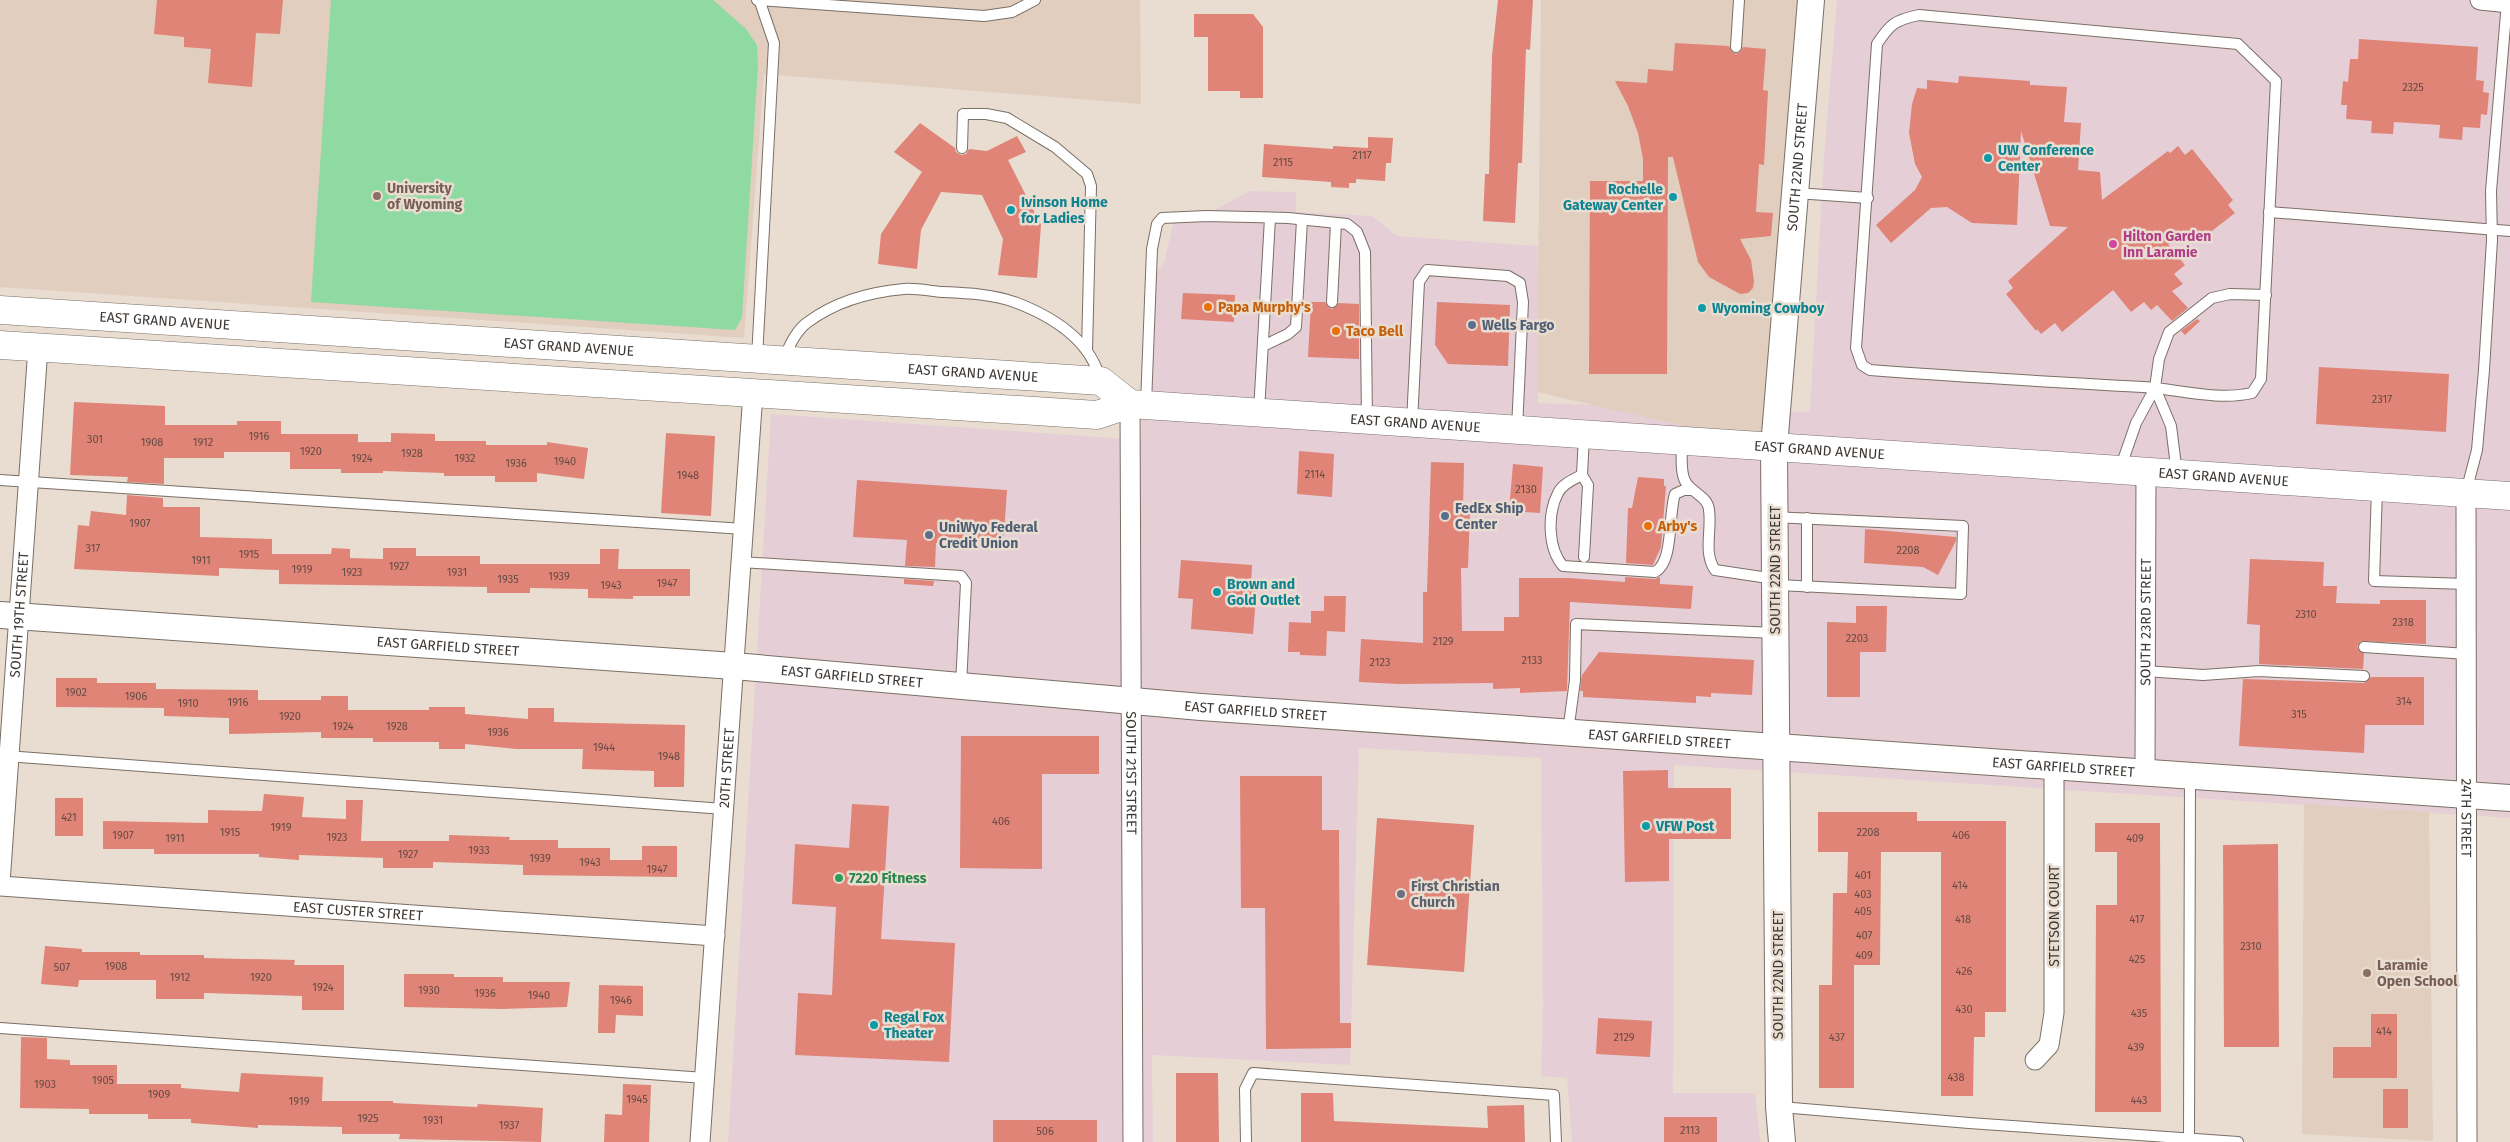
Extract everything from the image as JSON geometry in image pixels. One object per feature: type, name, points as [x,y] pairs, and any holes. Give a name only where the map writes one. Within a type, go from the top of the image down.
[{"type":"main road","name":"EAST GRAND AVENUE","points":[[0,310],[1101,381]]},
{"type":"main road","name":"EAST GRAND AVENUE","points":[[0,345],[1097,415],[1138,404],[2510,496]]},
{"type":"main road","points":[[1101,381],[1138,404]]},
{"type":"street","name":"SOUTH 22ND STREET","points":[[1782,1142],[1779,1107],[1774,447],[1812,0]]},
{"type":"street","points":[[2480,0],[2508,2]]},
{"type":"street","name":"SOUTH 19TH STREET","points":[[0,884],[10,615],[28,482],[38,347]]},
{"type":"street","name":"20TH STREET","points":[[700,1142],[753,393]]},
{"type":"street","name":"SOUTH 21ST STREET","points":[[1133,1142],[1131,702],[1138,404]]},
{"type":"street","name":"SOUTH 23RD STREET","points":[[2145,772],[2146,472]]},
{"type":"street","name":"24TH STREET","points":[[2466,493],[2467,1142]]},
{"type":"street","name":"EAST GARFIELD STREET","points":[[10,615],[734,666],[1131,702],[2510,798]]},
{"type":"street","name":"STETSON COURT","points":[[2035,1060],[2049,1044],[2054,1013],[2054,766]]},
{"type":"street","name":"EAST CUSTER STREET","points":[[0,884],[715,936]]},
{"type":"lane","points":[[770,360],[774,43],[758,1],[984,16],[1012,12],[1035,0]]},
{"type":"lane","points":[[1736,47],[1739,0]]},
{"type":"lane","points":[[2466,493],[2478,446],[2492,230],[2491,191],[2508,2]]},
{"type":"lane","points":[[1919,15],[2238,44],[2276,81],[2270,212],[2261,379],[2252,393],[2240,395],[2203,394],[2155,388],[1870,370],[1862,365],[1856,348],[1868,198],[1877,44],[1886,29],[1898,20],[1919,15]]},
{"type":"lane","points":[[962,148],[963,114],[986,114],[1007,118],[1055,147],[1087,174],[1091,186],[1087,352]]},
{"type":"lane","points":[[1795,192],[1868,198]]},
{"type":"lane","points":[[2270,212],[2510,231]]},
{"type":"lane","points":[[1138,404],[1152,249],[1157,224],[1162,218],[1194,216],[1302,220],[1347,224],[1357,232],[1365,252],[1367,420]]},
{"type":"lane","points":[[1260,413],[1270,218]]},
{"type":"lane","points":[[1263,346],[1288,334],[1296,327],[1302,220]]},
{"type":"lane","points":[[1332,302],[1336,223]]},
{"type":"lane","points":[[1412,423],[1420,282],[1427,270],[1508,276],[1520,283],[1523,302],[1517,430]]},
{"type":"lane","points":[[770,360],[793,340],[806,323],[834,306],[872,294],[905,289],[972,293],[1016,302],[1067,329],[1096,362],[1101,381]]},
{"type":"lane","points":[[2119,470],[2136,423],[2155,388],[2159,359],[2169,332],[2212,298],[2230,294],[2266,296]]},
{"type":"lane","points":[[2155,388],[2171,426],[2177,474]]},
{"type":"lane","points":[[1584,434],[1582,474],[1588,485],[1584,558]]},
{"type":"lane","points":[[1682,441],[1683,476],[1693,490],[1703,497],[1709,508],[1709,562],[1715,570],[1807,586],[1961,594],[1964,526],[1775,517]]},
{"type":"lane","points":[[1582,474],[1566,484],[1558,492],[1553,512],[1551,544],[1555,557],[1563,566],[1655,572],[1661,568],[1667,558],[1670,508],[1675,494],[1684,490],[1693,490]]},
{"type":"lane","points":[[0,480],[744,529]]},
{"type":"lane","points":[[2377,487],[2374,581],[2467,584]]},
{"type":"lane","points":[[1807,518],[1807,586]]},
{"type":"lane","points":[[741,562],[961,576],[966,583],[960,686]]},
{"type":"lane","points":[[1568,732],[1575,680],[1576,624],[1776,634]]},
{"type":"lane","points":[[2364,647],[2467,654]]},
{"type":"lane","points":[[2145,671],[2203,675],[2259,671],[2364,676]]},
{"type":"lane","points":[[4,756],[724,810]]},
{"type":"lane","points":[[2189,1138],[2190,775]]},
{"type":"lane","points":[[0,1028],[705,1078]]},
{"type":"lane","points":[[1246,1142],[1245,1090],[1253,1073],[1554,1095],[1556,1142]]},
{"type":"lane","points":[[1779,1107],[2238,1142]]},
{"type":"shaded area","name":"University of Wyoming","points":[[0,0],[1140,0],[1141,104],[764,74],[744,338],[0,287]]},
{"type":"shaded area","points":[[1541,0],[1811,0],[1774,447],[1537,392]]},
{"type":"shaded area","points":[[1837,0],[2510,0],[2510,818],[1674,765],[1673,1093],[1755,1093],[1760,1142],[1572,1142],[1567,1078],[1541,1076],[1543,1007],[1541,758],[1359,748],[1350,1065],[1152,1055],[1153,1142],[728,1142],[771,414],[1141,440],[1146,284],[1164,262],[1176,213],[1209,213],[1250,191],[1296,192],[1296,212],[1372,216],[1397,236],[1538,246],[1538,403],[1810,412],[1824,156]]},
{"type":"shaded area","name":"Laramie Open School","points":[[2304,804],[2429,812],[2433,1141],[2302,1134]]},
{"type":"green space","points":[[331,0],[713,0],[746,29],[757,45],[758,66],[742,317],[735,330],[311,302]]},
{"type":"building","points":[[157,0],[283,0],[280,34],[256,33],[252,87],[208,83],[211,49],[184,47],[184,37],[154,34]]},
{"type":"building","points":[[1498,0],[1533,0],[1530,50],[1526,49],[1522,163],[1518,163],[1515,223],[1483,221],[1485,174],[1489,174],[1492,56]]},
{"type":"building","points":[[1194,14],[1253,14],[1263,27],[1263,98],[1240,98],[1240,91],[1208,91],[1208,37],[1194,37]]},
{"type":"building","points":[[2359,39],[2478,47],[2476,80],[2484,81],[2483,92],[2489,93],[2487,115],[2481,114],[2480,128],[2463,127],[2462,140],[2439,138],[2440,125],[2394,122],[2393,134],[2371,133],[2372,121],[2346,119],[2347,105],[2341,105],[2343,81],[2348,82],[2350,59],[2358,59]]},
{"type":"building","name":"Rochelle Gateway Center","points":[[1675,43],[1729,46],[1732,52],[1736,54],[1743,47],[1766,49],[1763,90],[1768,91],[1764,165],[1759,164],[1756,212],[1773,213],[1771,236],[1740,239],[1751,260],[1754,281],[1753,288],[1748,293],[1740,294],[1709,277],[1698,262],[1673,157],[1668,157],[1667,374],[1589,374],[1590,181],[1643,181],[1643,159],[1638,133],[1628,106],[1615,81],[1647,83],[1648,69],[1673,71]]},
{"type":"building","points":[[1959,76],[2030,81],[2030,85],[2067,87],[2064,122],[2081,123],[2078,170],[2100,172],[2102,200],[2168,151],[2170,153],[2178,146],[2185,155],[2192,149],[2233,200],[2228,205],[2235,213],[2208,234],[2193,235],[2168,244],[2185,265],[2174,274],[2183,284],[2172,291],[2188,308],[2172,321],[2157,305],[2151,310],[2144,302],[2131,312],[2113,290],[2062,332],[2055,323],[2041,334],[2037,329],[2036,331],[2006,294],[2013,288],[2008,281],[2068,227],[2050,226],[2021,131],[2017,225],[1972,223],[1947,207],[1931,208],[1891,243],[1876,225],[1915,190],[1922,177],[1915,164],[1909,133],[1912,104],[1917,88],[1927,89],[1927,80],[1958,83]]},
{"type":"building","name":"Ivinson Home for Ladies","points":[[920,123],[955,148],[956,152],[961,155],[966,154],[969,149],[987,151],[1017,136],[1026,152],[1008,160],[1041,225],[1037,278],[998,275],[1003,239],[982,195],[941,192],[921,230],[917,269],[878,264],[881,234],[922,172],[894,152]]},
{"type":"building","points":[[1368,137],[1393,138],[1391,163],[1386,163],[1385,181],[1356,179],[1356,183],[1349,183],[1349,188],[1331,187],[1331,182],[1262,177],[1264,144],[1333,149],[1333,146],[1368,148]]},
{"type":"building","name":"Papa Murphy's","points":[[1183,293],[1235,295],[1234,322],[1181,319]]},
{"type":"building","name":"Taco Bell","points":[[1311,302],[1325,302],[1332,309],[1339,303],[1359,304],[1359,359],[1308,357]]},
{"type":"building","name":"Wells Fargo","points":[[1437,302],[1510,305],[1508,366],[1448,364],[1435,345]]},
{"type":"building","points":[[2197,319],[2200,321],[2185,335],[2181,331]]},
{"type":"building","points":[[2319,367],[2449,374],[2446,432],[2316,424]]},
{"type":"building","points":[[74,402],[165,406],[165,425],[237,425],[237,421],[281,421],[281,434],[358,434],[358,442],[391,442],[391,433],[435,434],[435,441],[486,441],[486,445],[547,445],[547,442],[588,448],[584,479],[537,473],[537,482],[495,482],[495,476],[444,476],[444,473],[383,471],[383,473],[341,473],[341,469],[290,469],[290,452],[224,452],[224,458],[164,458],[164,484],[127,482],[128,477],[70,475]]},
{"type":"building","points":[[666,433],[715,436],[711,516],[661,513]]},
{"type":"building","points":[[1299,451],[1334,454],[1332,497],[1297,494]]},
{"type":"building","points":[[1431,462],[1464,463],[1463,510],[1470,510],[1468,568],[1461,568],[1462,631],[1504,631],[1504,617],[1519,617],[1519,578],[1569,578],[1625,582],[1625,577],[1655,579],[1660,577],[1660,584],[1693,586],[1691,609],[1570,602],[1567,691],[1520,693],[1520,688],[1493,689],[1493,683],[1400,684],[1359,682],[1361,639],[1423,643],[1423,592],[1427,592]]},
{"type":"building","points":[[1513,464],[1543,467],[1540,513],[1509,511]]},
{"type":"building","name":"Arby's","points":[[1638,477],[1664,479],[1664,486],[1666,486],[1661,547],[1653,565],[1626,563],[1628,508],[1632,508]]},
{"type":"building","name":"UniWyo Federal Credit Union","points":[[857,480],[1007,490],[1003,547],[936,543],[935,567],[905,566],[907,540],[853,537]]},
{"type":"building","points":[[127,495],[163,498],[163,507],[200,507],[200,537],[272,539],[272,554],[331,554],[332,548],[350,549],[350,558],[383,559],[383,548],[416,548],[416,556],[480,556],[480,564],[600,564],[600,549],[619,549],[618,569],[690,569],[690,596],[633,596],[633,599],[588,598],[588,589],[530,588],[530,593],[487,593],[487,587],[279,584],[279,570],[219,568],[219,576],[74,569],[78,525],[89,526],[91,511],[126,515]]},
{"type":"building","points":[[1865,529],[1956,537],[1956,541],[1938,575],[1923,567],[1864,563]]},
{"type":"building","points":[[2250,559],[2324,562],[2323,586],[2337,586],[2336,603],[2380,604],[2380,600],[2426,600],[2426,644],[2361,641],[2357,647],[2364,654],[2363,669],[2259,664],[2260,625],[2247,624]]},
{"type":"building","name":"Brown and Gold Outlet","points":[[1181,560],[1252,565],[1251,585],[1257,586],[1253,634],[1191,629],[1193,599],[1178,598]]},
{"type":"building","points":[[904,579],[934,581],[933,586],[904,584]]},
{"type":"building","points":[[1324,596],[1346,596],[1345,632],[1327,631],[1326,656],[1300,655],[1300,652],[1288,652],[1289,622],[1311,623],[1311,611],[1324,611]]},
{"type":"building","points":[[1856,606],[1887,606],[1886,652],[1860,652],[1860,697],[1827,697],[1827,622],[1856,623]]},
{"type":"building","points":[[1599,652],[1754,660],[1752,695],[1711,693],[1711,697],[1696,696],[1696,703],[1583,697],[1583,691],[1580,691],[1582,675]]},
{"type":"building","points":[[2371,677],[2424,677],[2424,725],[2365,725],[2364,753],[2239,746],[2243,679],[2364,683]]},
{"type":"building","points":[[56,678],[97,678],[97,683],[156,683],[156,689],[258,690],[258,700],[321,700],[321,696],[348,696],[348,710],[429,710],[429,707],[465,707],[465,714],[528,719],[528,708],[554,708],[554,722],[685,725],[684,787],[654,787],[654,771],[582,769],[583,749],[517,749],[465,744],[465,749],[439,749],[439,742],[373,742],[373,738],[321,738],[321,732],[229,734],[229,718],[164,716],[164,708],[56,707]]},
{"type":"building","points":[[961,736],[1099,736],[1099,774],[1042,774],[1042,869],[960,868]]},
{"type":"building","name":"VFW Post","points":[[1668,770],[1668,788],[1731,788],[1731,839],[1669,839],[1669,881],[1625,882],[1623,771]]},
{"type":"building","points":[[1240,776],[1322,776],[1322,830],[1339,830],[1340,1023],[1351,1023],[1351,1048],[1266,1049],[1265,908],[1241,908]]},
{"type":"building","points":[[264,794],[304,797],[302,817],[346,819],[346,800],[363,800],[361,841],[449,841],[449,835],[510,837],[509,840],[558,840],[558,848],[610,848],[610,860],[642,860],[642,846],[677,846],[677,877],[523,875],[523,865],[433,862],[433,868],[383,868],[383,858],[299,855],[299,860],[259,857],[259,854],[154,854],[154,849],[103,849],[103,821],[208,823],[208,810],[262,811]]},
{"type":"building","points":[[55,798],[83,798],[83,836],[55,836]]},
{"type":"building","name":"Regal Fox Theater","points":[[852,804],[889,806],[881,939],[955,943],[949,1062],[795,1055],[798,993],[832,995],[836,907],[792,904],[795,844],[849,848]]},
{"type":"building","points":[[1818,812],[1917,812],[1917,821],[2006,821],[2006,1012],[1985,1012],[1985,1037],[1974,1037],[1973,1096],[1941,1096],[1941,852],[1881,852],[1880,965],[1854,965],[1854,1088],[1819,1088],[1819,985],[1832,985],[1833,893],[1847,893],[1848,852],[1818,852]]},
{"type":"building","points":[[1377,818],[1474,825],[1464,972],[1367,965]]},
{"type":"building","points":[[2095,823],[2160,823],[2161,1112],[2095,1112],[2096,905],[2117,905],[2117,852],[2095,852]]},
{"type":"building","points":[[2278,844],[2279,1047],[2224,1047],[2223,845]]},
{"type":"building","points":[[45,946],[82,949],[82,952],[140,952],[140,955],[204,955],[204,958],[295,960],[294,965],[344,965],[344,1010],[302,1010],[302,996],[204,993],[204,999],[156,999],[156,980],[79,980],[78,987],[41,984]]},
{"type":"building","points":[[404,974],[454,974],[454,977],[503,977],[503,982],[570,982],[567,1007],[503,1009],[404,1007]]},
{"type":"building","points":[[599,985],[643,986],[643,1016],[616,1015],[615,1033],[598,1033]]},
{"type":"building","points":[[2371,1014],[2397,1014],[2397,1078],[2333,1078],[2333,1047],[2371,1047]]},
{"type":"building","points":[[1598,1018],[1652,1021],[1650,1057],[1596,1054]]},
{"type":"building","points":[[21,1037],[47,1038],[47,1059],[70,1060],[70,1065],[117,1065],[117,1084],[181,1084],[181,1088],[239,1092],[241,1073],[323,1077],[322,1101],[393,1101],[393,1103],[477,1107],[478,1104],[543,1108],[541,1142],[399,1139],[400,1134],[342,1134],[342,1127],[258,1125],[258,1128],[191,1123],[191,1119],[148,1119],[148,1114],[89,1114],[89,1109],[20,1108]]},
{"type":"building","points":[[1176,1073],[1218,1073],[1219,1142],[1176,1142]]},
{"type":"building","points":[[623,1084],[651,1085],[649,1142],[604,1142],[605,1114],[622,1115]]},
{"type":"building","points":[[2383,1089],[2408,1089],[2408,1128],[2383,1128]]},
{"type":"building","points":[[1301,1093],[1333,1093],[1334,1121],[1488,1128],[1487,1106],[1524,1105],[1525,1142],[1301,1142]]},
{"type":"building","points":[[1664,1117],[1717,1117],[1717,1142],[1664,1142]]},
{"type":"building","points":[[993,1120],[1097,1120],[1097,1142],[993,1142]]},
{"type":"place","name":"UW Conference Center","points":[[1988,158]]},
{"type":"place","name":"University of Wyoming","points":[[377,196]]},
{"type":"place","name":"Rochelle Gateway Center","points":[[1673,197]]},
{"type":"place","name":"Ivinson Home for Ladies","points":[[1011,210]]},
{"type":"place","name":"Hilton Garden Inn Laramie","points":[[2113,244]]},
{"type":"place","name":"Papa Murphy's","points":[[1208,307]]},
{"type":"place","name":"Wyoming Cowboy","points":[[1702,308]]},
{"type":"place","name":"Wells Fargo","points":[[1472,325]]},
{"type":"place","name":"Taco Bell","points":[[1336,331]]},
{"type":"place","name":"FedEx Ship Center","points":[[1445,516]]},
{"type":"place","name":"Arby's","points":[[1648,526]]},
{"type":"place","name":"UniWyo Federal Credit Union","points":[[929,535]]},
{"type":"place","name":"Brown and Gold Outlet","points":[[1217,592]]},
{"type":"place","name":"VFW Post","points":[[1646,826]]},
{"type":"place","name":"7220 Fitness","points":[[839,878]]},
{"type":"place","name":"First Christian Church","points":[[1401,894]]},
{"type":"place","name":"Laramie Open School","points":[[2367,973]]},
{"type":"place","name":"Regal Fox Theater","points":[[874,1025]]}]
